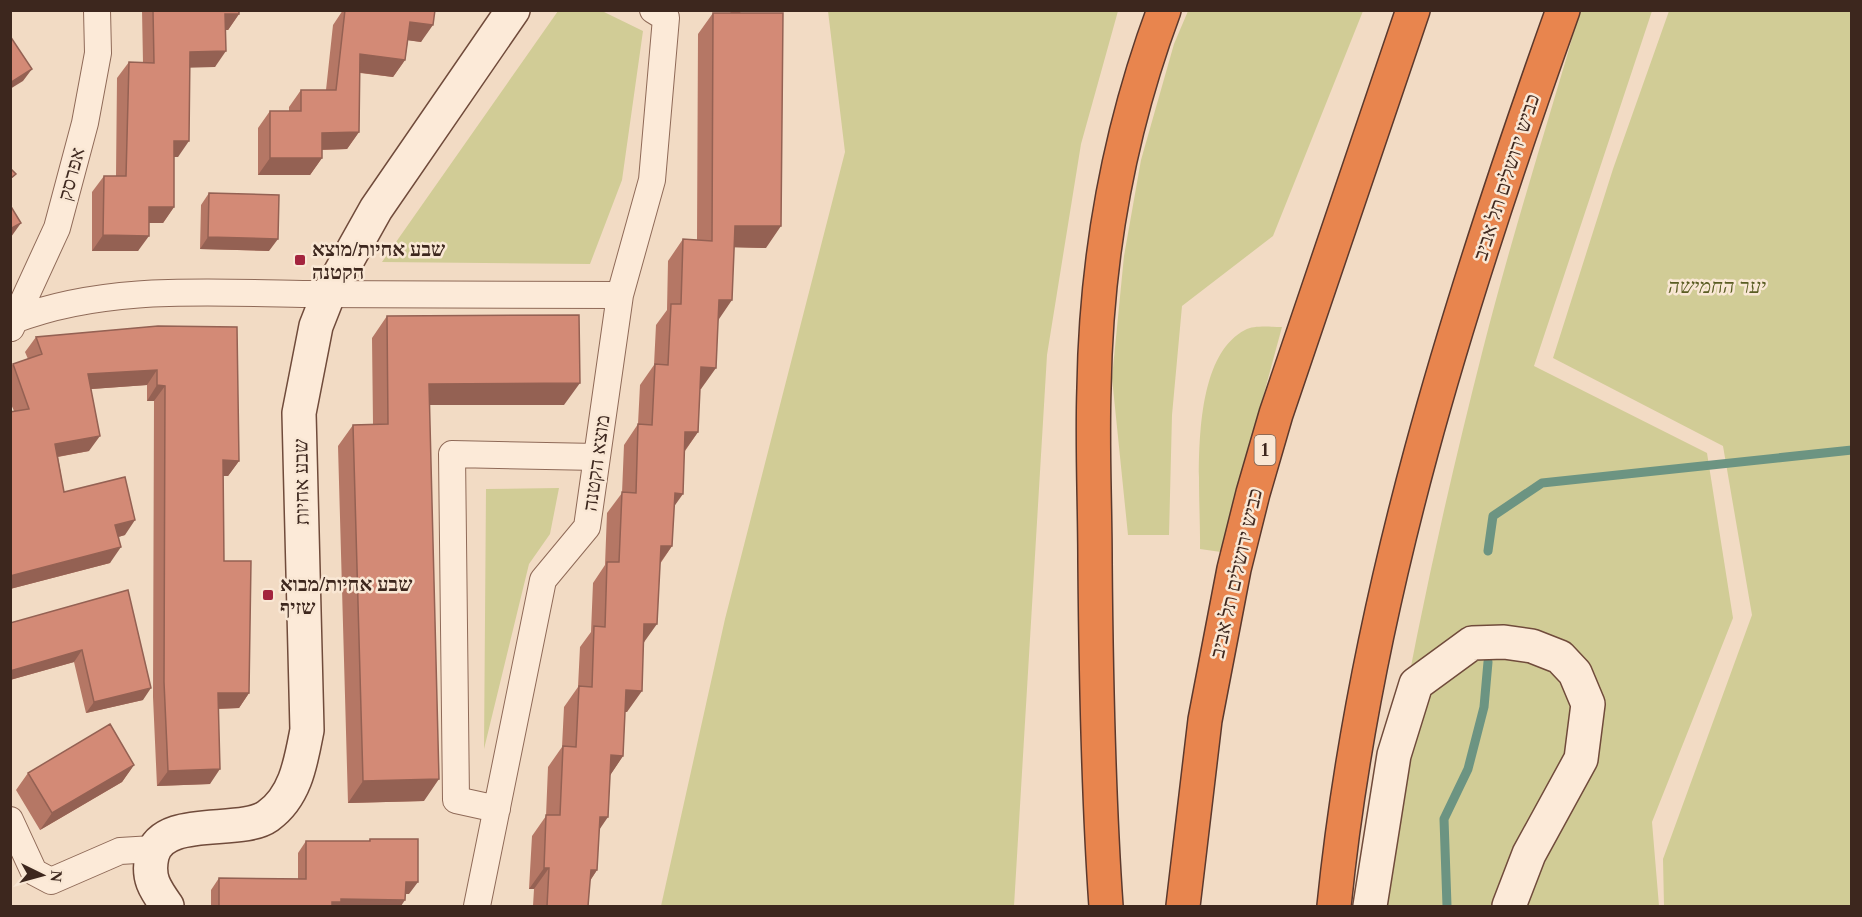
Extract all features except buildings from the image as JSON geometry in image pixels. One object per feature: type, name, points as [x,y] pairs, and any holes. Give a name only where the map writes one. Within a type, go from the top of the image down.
[{"type":"highway","points":[[1106,906],[1101,829],[1096,608],[1094,388],[1099,299],[1116,180],[1134,99],[1164,10]]},
{"type":"highway","name":"כביש ירושלים תל אביב","points":[[1184,906],[1205,720],[1234,569],[1253,493],[1276,414],[1413,10]]},
{"type":"highway","name":"כביש ירושלים תל אביב","points":[[1334,906],[1353,760],[1374,649],[1398,543],[1455,337],[1519,135],[1563,10]]},
{"type":"main road","name":"שבע אחיות","points":[[153,849],[165,837],[186,830],[250,824],[268,816],[287,796],[299,771],[307,730],[299,413],[316,326],[329,294],[376,209],[513,10]]},
{"type":"main road","points":[[1370,906],[1394,755],[1416,684],[1472,643],[1504,642],[1532,646],[1560,657],[1575,673],[1588,704],[1581,759],[1529,854],[1509,906]]},
{"type":"main road","points":[[153,849],[148,872],[153,887],[167,906]]},
{"type":"street","name":"אפרסק","points":[[12,324],[57,228],[85,123],[98,53],[97,10]]},
{"type":"street","name":"מוצא הקטנה","points":[[477,906],[543,580],[587,527],[620,294],[652,180],[666,18],[653,10]]},
{"type":"street","points":[[12,324],[49,307],[95,298],[183,293],[620,294]]},
{"type":"street","points":[[496,809],[456,801],[452,454],[597,457]]},
{"type":"street","points":[[10,820],[34,872],[51,881],[120,851],[153,849]]},
{"type":"green space","points":[[558,11],[602,11],[643,31],[622,180],[590,264],[382,262]]},
{"type":"green space","points":[[828,11],[1118,11],[1081,144],[1047,355],[1014,906],[661,906],[725,619],[845,152]]},
{"type":"green space","points":[[1188,11],[1363,11],[1273,236],[1182,306],[1172,415],[1169,535],[1128,535],[1112,378],[1124,256],[1141,160],[1174,44]]},
{"type":"green space","points":[[1580,11],[1652,11],[1534,366],[1707,453],[1733,618],[1652,822],[1659,906],[1370,906],[1405,696],[1449,487],[1494,306]]},
{"type":"green space","name":"יער החמישה","points":[[1669,11],[1851,11],[1851,906],[1664,906],[1663,859],[1752,615],[1723,446],[1553,358],[1613,169]]},
{"type":"green space","points":[[1258,327],[1282,327],[1221,552],[1200,549],[1201,430],[1205,398],[1213,369],[1226,346],[1245,330]]},
{"type":"green space","points":[[559,488],[550,534],[529,564],[484,749],[486,489]]},
{"type":"waterway","points":[[1488,551],[1493,516],[1542,483],[1852,450]]},
{"type":"waterway","points":[[1447,906],[1444,819],[1468,769],[1484,707],[1488,662]]},
{"type":"place","name":"שבע אחיות/מוצא הקטנה","points":[[300,260]]},
{"type":"place","name":"שבע אחיות/מבוא שזיף","points":[[268,595]]}]
